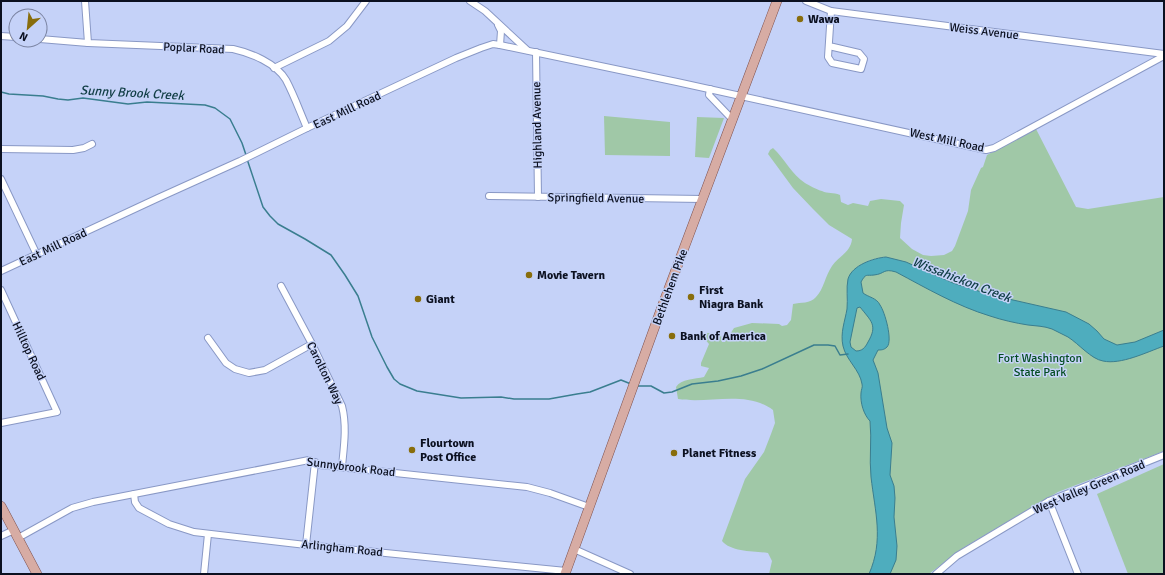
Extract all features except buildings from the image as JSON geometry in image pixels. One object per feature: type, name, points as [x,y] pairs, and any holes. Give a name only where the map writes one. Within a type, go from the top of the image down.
[{"type":"main road","name":"Bethlehem Pike","points":[[565,573],[732,120],[778,1]]},
{"type":"main road","points":[[1,506],[37,574]]},
{"type":"street","points":[[85,1],[88,43]]},
{"type":"street","points":[[274,68],[329,41],[347,26],[366,1]]},
{"type":"street","points":[[470,1],[494,19],[526,50]]},
{"type":"street","name":"Weiss Avenue","points":[[806,1],[831,11],[1164,55]]},
{"type":"street","points":[[829,46],[859,53],[864,59],[861,69],[832,63],[828,57],[831,11]]},
{"type":"street","points":[[494,19],[501,31],[500,45]]},
{"type":"street","name":"Poplar Road","points":[[48,40],[88,43],[233,49],[250,54],[274,68],[285,79],[307,128]]},
{"type":"street","name":"East Mill Road","points":[[1,271],[252,156],[307,128],[456,58],[493,44],[710,89]]},
{"type":"street","name":"Highland Avenue","points":[[536,52],[538,197]]},
{"type":"street","name":"West Mill Road","points":[[710,89],[990,150],[1164,55]]},
{"type":"street","points":[[710,89],[709,95],[732,120]]},
{"type":"street","points":[[1,148],[73,150],[84,148],[92,144]]},
{"type":"street","points":[[1,179],[37,254]]},
{"type":"street","name":"Springfield Avenue","points":[[489,196],[703,199]]},
{"type":"street","name":"Carolton Way","points":[[281,286],[337,393],[344,412],[345,439],[342,466]]},
{"type":"street","name":"Hilltop Road","points":[[1,290],[57,412],[1,423]]},
{"type":"street","points":[[208,338],[226,363],[234,369],[249,373],[265,370],[312,344]]},
{"type":"street","name":"West Valley Green Road","points":[[936,574],[957,556],[1049,501],[1164,455]]},
{"type":"street","name":"Sunnybrook Road","points":[[18,538],[72,508],[86,504],[114,497],[309,460],[320,465],[342,466],[526,487],[548,492],[589,507]]},
{"type":"street","points":[[306,545],[315,462]]},
{"type":"street","name":"Arlingham Road","points":[[134,494],[135,502],[139,508],[176,527],[208,534],[565,573]]},
{"type":"street","points":[[1049,501],[1078,574]]},
{"type":"street","points":[[1,536],[14,530]]},
{"type":"street","points":[[204,574],[208,534]]},
{"type":"street","points":[[574,549],[630,574]]},
{"type":"green space","points":[[604,116],[670,122],[670,156],[605,155]]},
{"type":"green space","points":[[697,117],[724,118],[709,158],[695,157]]},
{"type":"green space","name":"Fort Washington State Park","points":[[1036,129],[1076,207],[1088,209],[1164,197],[1164,451],[1058,492],[963,548],[929,574],[871,574],[871,570],[869,574],[769,574],[772,561],[768,553],[737,549],[726,545],[722,541],[745,479],[764,452],[775,423],[773,410],[762,404],[739,399],[678,399],[676,387],[681,382],[704,377],[709,368],[701,366],[709,344],[703,337],[705,333],[721,335],[722,342],[725,342],[734,328],[752,323],[779,324],[782,326],[787,325],[791,320],[793,304],[808,302],[819,294],[832,266],[847,251],[851,243],[852,239],[829,225],[793,188],[768,154],[770,150],[773,148],[800,180],[815,189],[840,195],[841,202],[848,205],[853,203],[868,206],[870,201],[881,199],[900,201],[904,205],[900,238],[912,249],[923,255],[931,256],[944,255],[952,251],[955,246],[968,211],[971,190],[981,168],[983,167],[987,155]],"holes":[[[886,257],[905,262],[947,280],[880,262],[857,278],[847,303],[847,289],[850,275],[863,263]]]},
{"type":"green space","points":[[1164,464],[1164,574],[1128,574],[1097,494]]},
{"type":"shaded area","points":[[886,257],[906,262],[953,283],[991,295],[1066,312],[1089,324],[1104,339],[1117,345],[1135,342],[1164,330],[1164,346],[1126,360],[1110,362],[1103,361],[1094,357],[1068,337],[1052,329],[1009,321],[978,312],[942,296],[896,272],[886,271],[865,276],[861,282],[863,293],[875,299],[879,303],[888,326],[889,333],[889,344],[884,349],[878,350],[873,360],[878,373],[887,428],[892,443],[890,475],[894,486],[894,517],[897,546],[896,560],[890,574],[869,574],[874,562],[877,538],[876,514],[870,470],[870,421],[864,412],[862,405],[861,379],[847,356],[843,346],[842,336],[847,309],[847,282],[850,274],[864,263]],"holes":[[[860,307],[872,323],[873,331],[867,344],[862,350],[856,351],[851,347],[850,342],[857,308]]]},
{"type":"waterway","name":"Sunny Brook Creek","points":[[1,92],[68,100],[83,98],[128,104],[147,102],[205,105],[215,108],[230,119],[242,143],[246,155]]},
{"type":"waterway","name":"Sunny Brook Creek","points":[[247,159],[263,207],[270,216],[278,224],[331,255],[345,275],[358,296],[372,337],[387,367],[394,379],[400,384],[417,391],[461,398],[501,397],[514,399],[549,399],[590,392],[621,380],[631,384]]},
{"type":"waterway","name":"Sunny Brook Creek","points":[[636,386],[651,386],[664,393],[672,392],[692,384],[718,381],[741,376],[762,369],[814,345],[835,346],[840,355],[848,354]]},
{"type":"place","name":"Wawa","points":[[800,19]]},
{"type":"place","name":"Movie Tavern","points":[[529,275]]},
{"type":"place","name":"First Niagra Bank","points":[[691,297]]},
{"type":"place","name":"Giant","points":[[418,299]]},
{"type":"place","name":"Bank of America","points":[[672,336]]},
{"type":"place","name":"Flourtown Post Office","points":[[412,450]]},
{"type":"place","name":"Planet Fitness","points":[[674,453]]},
{"type":"water label","name":"Wissahickon Creek","points":[[962,279]]}]
